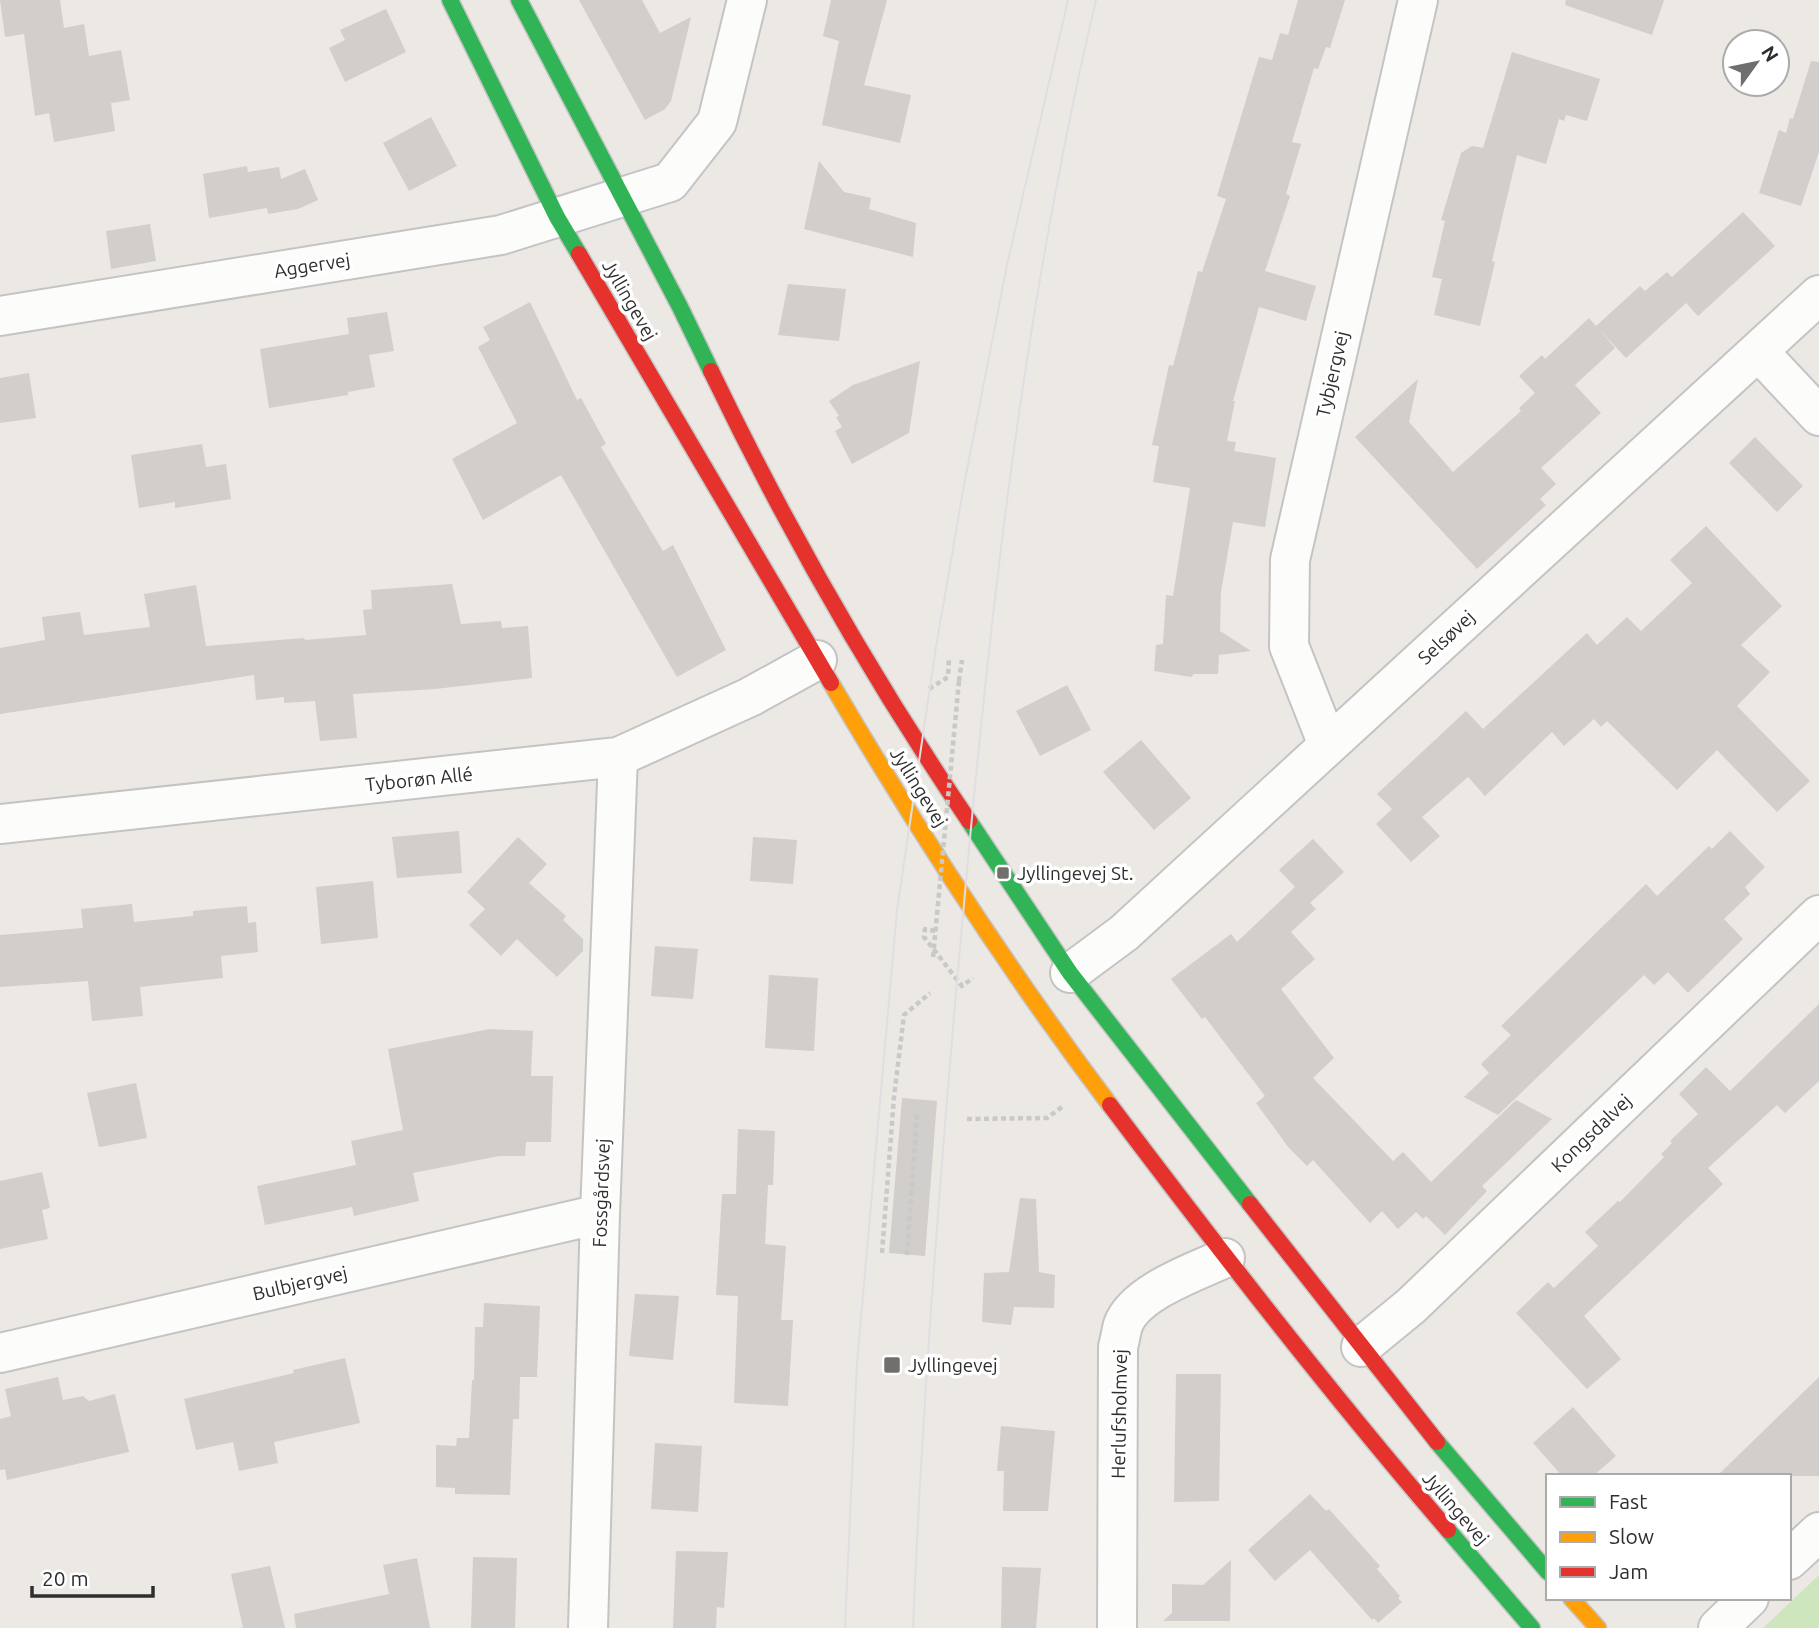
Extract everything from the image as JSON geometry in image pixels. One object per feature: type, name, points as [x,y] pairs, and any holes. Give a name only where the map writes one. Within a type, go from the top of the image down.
[{"type":"street","name":"Jyllingevej","points":[[450,0],[557,218],[897,795],[1004,957],[1095,1085],[1225,1258],[1381,1453],[1532,1628]]},
{"type":"street","name":"Jyllingevej","points":[[519,0],[680,307],[759,471],[896,711],[1070,973],[1430,1435],[1546,1570]]},
{"type":"street","name":"Aggervej","points":[[0,316],[501,235],[670,183],[717,122],[747,0]]},
{"type":"street","name":"Tybjergvej","points":[[1328,745],[1289,646],[1290,560],[1418,0]]},
{"type":"street","name":"Selsøvej","points":[[1070,973],[1124,933],[1819,295]]},
{"type":"street","points":[[1758,351],[1819,416]]},
{"type":"street","name":"Tyborøn Allé","points":[[0,824],[618,757],[750,697],[817,660]]},
{"type":"street","name":"Fossgårdsvej","points":[[588,1628],[600,1214],[618,757]]},
{"type":"street","name":"Kongsdalvej","points":[[1360,1347],[1411,1306],[1819,915]]},
{"type":"street","name":"Bulbjergvej","points":[[0,1353],[600,1214]]},
{"type":"street","name":"Herlufsholmvej","points":[[1116,1628],[1118,1347],[1124,1323],[1138,1304],[1156,1291],[1225,1258]]},
{"type":"street","points":[[1791,1558],[1819,1532]]},
{"type":"street","points":[[1573,1600],[1598,1628]]},
{"type":"street","points":[[1718,1628],[1747,1600]]},
{"type":"path","points":[[948,677],[949,658]]},
{"type":"path","points":[[933,957],[962,660]]},
{"type":"path","points":[[935,931],[925,929],[924,937],[962,986]]},
{"type":"path","points":[[882,1252],[894,1097],[904,1014],[930,993]]},
{"type":"path","points":[[967,1119],[1047,1118],[1095,1085]]},
{"type":"path","points":[[907,1255],[917,1115]]},
{"type":"green space","points":[[1819,1575],[1819,1628],[1763,1628]]},
{"type":"building","points":[[0,0],[60,0],[64,28],[84,24],[89,56],[121,50],[130,100],[111,103],[115,131],[54,142],[49,113],[35,116],[24,34],[5,37]]},
{"type":"building","points":[[579,0],[642,0],[660,33],[691,17],[671,101],[665,109],[645,120]]},
{"type":"building","points":[[831,0],[887,0],[864,85],[911,95],[900,143],[822,125],[839,41],[823,36]]},
{"type":"building","points":[[1298,0],[1345,0],[1330,48],[1326,47],[1318,69],[1314,68],[1292,142],[1301,144],[1286,194],[1290,196],[1265,271],[1316,286],[1306,321],[1259,307],[1233,401],[1227,441],[1236,442],[1234,451],[1276,458],[1265,527],[1233,522],[1221,592],[1220,631],[1251,651],[1219,655],[1218,674],[1194,674],[1191,677],[1154,671],[1156,645],[1163,644],[1166,595],[1173,596],[1190,488],[1153,482],[1159,446],[1152,445],[1169,365],[1173,366],[1198,271],[1202,272],[1226,199],[1217,196],[1259,57],[1272,60],[1280,33],[1288,35]]},
{"type":"building","points":[[1566,0],[1664,0],[1652,35],[1565,5]]},
{"type":"building","points":[[386,9],[406,52],[345,82],[329,48],[345,40],[340,30]]},
{"type":"building","points":[[1512,52],[1600,79],[1587,121],[1566,115],[1564,121],[1559,119],[1546,164],[1517,155],[1480,326],[1434,315],[1442,279],[1432,277],[1445,221],[1441,220],[1461,153],[1472,146],[1483,148]]},
{"type":"building","points":[[1811,61],[1819,62],[1819,152],[1801,206],[1759,193],[1779,130],[1786,133],[1790,118],[1793,119]]},
{"type":"building","points":[[431,117],[457,166],[409,191],[383,143]]},
{"type":"building","points":[[819,161],[844,192],[871,198],[869,209],[916,223],[913,257],[804,229]]},
{"type":"building","points":[[247,166],[248,172],[279,167],[281,179],[305,169],[318,200],[298,209],[268,214],[267,208],[209,218],[203,174]]},
{"type":"building","points":[[1743,212],[1775,246],[1698,316],[1686,303],[1626,358],[1599,329],[1615,348],[1575,385],[1601,413],[1541,468],[1556,484],[1540,499],[1546,505],[1477,569],[1355,437],[1418,379],[1409,422],[1453,472],[1521,411],[1519,408],[1535,393],[1519,376],[1542,355],[1545,359],[1589,318],[1596,326],[1640,286],[1645,291],[1667,272],[1672,277]]},
{"type":"building","points":[[150,224],[156,261],[111,269],[106,231]]},
{"type":"building","points":[[788,284],[846,289],[839,341],[778,335]]},
{"type":"building","points":[[530,302],[577,400],[581,398],[606,444],[601,447],[663,551],[673,545],[726,650],[677,677],[561,475],[483,520],[452,459],[517,423],[478,347],[490,340],[483,327]]},
{"type":"building","points":[[387,312],[394,351],[369,355],[375,387],[348,392],[348,395],[269,408],[260,349],[349,334],[347,318]]},
{"type":"building","points":[[920,361],[909,433],[852,464],[835,431],[842,427],[836,417],[839,416],[829,401],[853,385]]},
{"type":"building","points":[[29,373],[36,418],[0,423],[0,378]]},
{"type":"building","points":[[1755,437],[1803,486],[1777,512],[1729,463]]},
{"type":"building","points":[[202,444],[206,467],[226,464],[231,499],[175,508],[175,502],[139,508],[131,455]]},
{"type":"building","points":[[1706,526],[1782,606],[1741,645],[1770,672],[1737,706],[1810,781],[1777,812],[1717,750],[1677,790],[1607,721],[1601,727],[1594,719],[1564,746],[1552,732],[1485,796],[1468,777],[1422,817],[1440,836],[1411,862],[1376,824],[1392,809],[1377,794],[1466,711],[1483,729],[1587,633],[1597,645],[1627,617],[1641,631],[1692,583],[1670,560]]},
{"type":"building","points":[[452,584],[461,624],[501,621],[502,628],[528,626],[532,678],[435,689],[353,694],[357,738],[320,741],[315,701],[284,703],[284,697],[256,700],[254,675],[0,714],[0,648],[45,640],[42,617],[80,612],[84,635],[150,627],[144,594],[196,585],[206,646],[305,640],[366,635],[363,610],[372,609],[371,590]]},
{"type":"building","points":[[1067,685],[1091,730],[1040,756],[1016,711]]},
{"type":"building","points":[[1141,740],[1191,798],[1154,830],[1103,772]]},
{"type":"building","points":[[459,831],[462,873],[397,878],[392,837]]},
{"type":"building","points":[[1730,831],[1765,867],[1745,887],[1750,894],[1724,919],[1743,939],[1688,993],[1668,972],[1654,985],[1644,975],[1498,1115],[1464,1097],[1489,1073],[1481,1064],[1511,1035],[1501,1026],[1646,884],[1657,896],[1709,846],[1712,849]]},
{"type":"building","points":[[518,837],[547,864],[529,883],[566,916],[563,920],[583,939],[583,951],[557,977],[517,939],[501,956],[469,925],[485,909],[467,892]]},
{"type":"building","points":[[753,837],[797,840],[793,884],[750,881]]},
{"type":"building","points":[[1313,839],[1344,872],[1310,903],[1316,909],[1291,932],[1315,959],[1281,989],[1334,1058],[1313,1078],[1393,1161],[1403,1152],[1431,1182],[1516,1100],[1552,1119],[1482,1186],[1487,1191],[1445,1235],[1426,1216],[1423,1219],[1416,1212],[1398,1229],[1382,1211],[1370,1223],[1313,1160],[1307,1166],[1289,1148],[1256,1103],[1265,1096],[1205,1017],[1202,1019],[1171,979],[1231,934],[1237,942],[1295,887],[1279,870]]},
{"type":"building","points":[[373,881],[378,938],[321,944],[316,887]]},
{"type":"building","points":[[132,904],[134,922],[193,916],[193,911],[247,906],[248,923],[256,922],[258,952],[221,956],[223,978],[140,987],[143,1016],[92,1021],[88,981],[0,987],[0,935],[83,928],[81,909]]},
{"type":"building","points":[[655,946],[698,949],[693,999],[651,996]]},
{"type":"building","points":[[769,975],[818,978],[814,1051],[765,1048]]},
{"type":"building","points":[[1819,1004],[1819,1081],[1785,1113],[1777,1105],[1708,1168],[1723,1184],[1584,1316],[1621,1359],[1587,1389],[1516,1313],[1548,1282],[1554,1288],[1598,1246],[1585,1232],[1620,1202],[1664,1157],[1661,1154],[1672,1143],[1670,1141],[1698,1114],[1679,1094],[1706,1067],[1730,1091]]},
{"type":"building","points":[[490,1029],[533,1031],[531,1076],[553,1076],[551,1142],[526,1142],[525,1156],[499,1156],[413,1173],[419,1201],[354,1216],[352,1207],[265,1225],[257,1186],[356,1165],[351,1141],[403,1130],[388,1049]]},
{"type":"building","points":[[136,1083],[147,1138],[99,1147],[87,1093]]},
{"type":"building","points":[[902,1098],[937,1101],[925,1256],[889,1253]]},
{"type":"building","points":[[738,1129],[775,1131],[773,1185],[768,1185],[765,1244],[786,1246],[781,1320],[793,1320],[788,1406],[734,1403],[738,1296],[716,1295],[722,1194],[736,1194]]},
{"type":"building","points":[[42,1172],[50,1208],[42,1210],[48,1239],[0,1249],[0,1181]]},
{"type":"building","points":[[1020,1198],[1036,1199],[1039,1272],[1055,1275],[1054,1308],[1014,1307],[1011,1325],[982,1322],[984,1273],[1009,1272]]},
{"type":"building","points":[[635,1294],[679,1296],[673,1360],[629,1356]]},
{"type":"building","points":[[484,1303],[540,1306],[537,1377],[520,1377],[519,1419],[513,1419],[510,1495],[455,1494],[455,1488],[436,1487],[436,1445],[456,1446],[457,1438],[469,1438],[475,1327],[483,1327]]},
{"type":"building","points":[[345,1358],[360,1423],[274,1442],[278,1463],[239,1471],[233,1442],[196,1450],[184,1399]]},
{"type":"building","points":[[1176,1374],[1221,1374],[1219,1501],[1174,1502]]},
{"type":"building","points":[[58,1377],[63,1400],[83,1396],[89,1401],[115,1394],[129,1452],[7,1480],[5,1469],[0,1470],[0,1419],[11,1416],[5,1389]]},
{"type":"building","points":[[1819,1377],[1819,1476],[1719,1474]]},
{"type":"building","points":[[1573,1407],[1616,1456],[1595,1474],[1560,1474],[1533,1443]]},
{"type":"building","points":[[1001,1426],[1055,1431],[1048,1511],[1003,1511],[1004,1471],[997,1471]]},
{"type":"building","points":[[655,1443],[702,1446],[698,1512],[651,1509]]},
{"type":"building","points":[[1310,1494],[1326,1511],[1329,1509],[1380,1566],[1377,1569],[1400,1596],[1398,1598],[1402,1602],[1378,1623],[1374,1618],[1372,1620],[1310,1550],[1275,1581],[1248,1550]]},
{"type":"building","points":[[676,1551],[728,1552],[724,1608],[717,1607],[716,1628],[673,1628]]},
{"type":"building","points":[[473,1557],[517,1558],[515,1628],[471,1628]]},
{"type":"building","points":[[417,1558],[430,1628],[296,1628],[294,1614],[389,1594],[383,1565]]},
{"type":"building","points":[[1231,1560],[1230,1621],[1163,1621],[1172,1613],[1172,1584],[1203,1585]]},
{"type":"building","points":[[270,1566],[285,1628],[243,1628],[231,1574]]},
{"type":"building","points":[[1002,1567],[1041,1568],[1036,1628],[1001,1628]]},
{"type":"tram line","points":[[845,1628],[857,1363],[897,910],[936,647],[964,485],[1007,265],[1068,0]]},
{"type":"tram line","points":[[913,1628],[922,1447],[941,1175],[986,677],[1031,337],[1071,112],[1096,0]]},
{"type":"traffic: fast","points":[[450,0],[557,217],[579,254]]},
{"type":"traffic: fast","points":[[519,0],[711,371]]},
{"type":"traffic: fast","points":[[969,821],[1070,973],[1250,1204]]},
{"type":"traffic: fast","points":[[1437,1442],[1546,1570]]},
{"type":"traffic: fast","points":[[1448,1530],[1532,1628]]},
{"type":"traffic: slow","points":[[831,683],[964,898],[1110,1105]]},
{"type":"traffic: slow","points":[[1573,1600],[1598,1628]]},
{"type":"traffic: jam","points":[[579,254],[831,683]]},
{"type":"traffic: jam","points":[[711,371],[769,487],[832,601],[898,712],[969,821]]},
{"type":"traffic: jam","points":[[1110,1105],[1276,1321],[1448,1530]]},
{"type":"traffic: jam","points":[[1250,1204],[1437,1442]]},
{"type":"place","name":"Jyllingevej St.","points":[[1003,873]]},
{"type":"place","name":"Jyllingevej","points":[[892,1365]]}]
